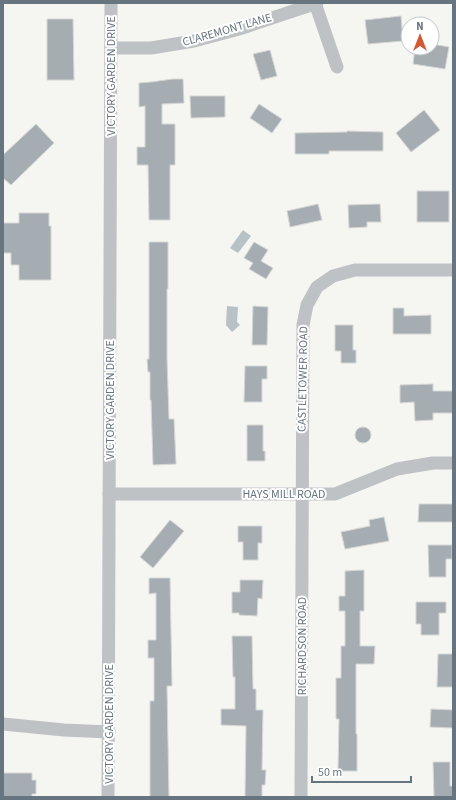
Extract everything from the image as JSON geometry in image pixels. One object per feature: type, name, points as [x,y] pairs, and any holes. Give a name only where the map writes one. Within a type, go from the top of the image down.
[{"type":"street","name":"VICTORY GARDEN DRIVE","points":[[108,797],[112,3]]},
{"type":"street","name":"CLAREMONT LANE","points":[[111,48],[151,48],[194,42],[239,29],[316,3]]},
{"type":"street","points":[[316,3],[337,67]]},
{"type":"street","name":"CASTLETOWER ROAD","points":[[302,494],[303,325],[307,304],[317,287],[333,276],[355,270],[453,270]]},
{"type":"street","name":"HAYS MILL ROAD","points":[[109,494],[335,494],[397,469],[433,463],[453,462]]},
{"type":"street","name":"RICHARDSON ROAD","points":[[301,797],[302,494]]},
{"type":"street","points":[[3,724],[64,730],[109,732]]},
{"type":"shaded area","points":[[243,230],[251,236],[238,253],[230,248]]},
{"type":"shaded area","points":[[227,306],[238,307],[237,322],[240,325],[232,332],[226,325]]},
{"type":"building","points":[[400,16],[400,41],[368,44],[365,20]]},
{"type":"building","points":[[47,19],[73,19],[74,80],[47,80]]},
{"type":"building","points":[[440,45],[449,47],[445,69],[413,64],[414,56],[440,56]]},
{"type":"building","points":[[270,50],[277,76],[261,80],[253,54]]},
{"type":"building","points":[[183,79],[184,103],[162,104],[162,124],[175,124],[175,165],[170,165],[170,220],[149,220],[148,165],[137,165],[137,147],[145,147],[145,106],[139,107],[139,83]]},
{"type":"building","points":[[190,96],[225,96],[225,117],[191,118]]},
{"type":"building","points":[[259,104],[282,119],[272,133],[250,118]]},
{"type":"building","points":[[424,110],[440,130],[411,152],[396,133]]},
{"type":"building","points":[[36,124],[54,143],[11,185],[3,178],[3,155]]},
{"type":"building","points":[[347,131],[383,132],[383,151],[329,151],[329,154],[295,154],[295,133]]},
{"type":"building","points":[[417,191],[449,191],[449,222],[417,222]]},
{"type":"building","points":[[318,204],[322,220],[290,227],[287,211]]},
{"type":"building","points":[[380,204],[381,222],[367,222],[367,227],[349,228],[348,205]]},
{"type":"building","points":[[19,213],[49,213],[49,226],[51,226],[51,280],[19,280],[19,265],[11,265],[11,253],[3,253],[3,223],[19,223]]},
{"type":"building","points":[[149,242],[168,242],[167,358],[169,419],[174,419],[176,464],[153,465],[150,372],[148,372],[147,359],[149,359]]},
{"type":"building","points":[[254,242],[268,250],[261,261],[273,268],[266,279],[249,269],[253,263],[244,258]]},
{"type":"building","points":[[253,306],[268,307],[267,345],[252,345]]},
{"type":"building","points":[[393,308],[404,308],[404,316],[431,315],[431,334],[393,334]]},
{"type":"building","points":[[335,325],[353,325],[353,350],[356,350],[356,363],[341,363],[341,351],[335,351]]},
{"type":"building","points":[[245,366],[267,366],[267,379],[262,379],[262,402],[244,402]]},
{"type":"building","points":[[433,384],[433,391],[453,391],[453,413],[433,413],[433,420],[415,421],[414,402],[400,403],[400,385]]},
{"type":"building","points":[[247,425],[263,425],[263,451],[265,451],[265,461],[247,461]]},
{"type":"building","points":[[363,427],[369,429],[371,435],[369,441],[363,443],[357,441],[355,435],[357,429]]},
{"type":"building","points":[[419,504],[453,504],[453,522],[418,522]]},
{"type":"building","points":[[384,517],[389,541],[345,549],[341,532],[370,526],[369,520]]},
{"type":"building","points":[[170,520],[184,531],[153,568],[140,557]]},
{"type":"building","points":[[238,526],[262,526],[262,543],[258,543],[258,560],[243,560],[243,542],[238,542]]},
{"type":"building","points":[[428,545],[452,545],[452,559],[446,559],[446,577],[429,577]]},
{"type":"building","points":[[364,570],[364,611],[360,611],[360,646],[375,646],[374,664],[356,664],[357,771],[338,771],[339,719],[336,719],[336,678],[341,678],[341,646],[345,646],[345,611],[339,611],[339,596],[345,596],[345,571]]},
{"type":"building","points":[[149,578],[170,578],[172,686],[167,686],[169,797],[150,797],[150,701],[154,701],[154,658],[148,658],[148,640],[156,640],[156,593],[149,594]]},
{"type":"building","points":[[240,580],[263,580],[262,599],[258,598],[257,616],[232,613],[232,592],[240,592]]},
{"type":"building","points":[[416,602],[446,602],[446,613],[439,613],[439,635],[421,635],[421,624],[416,624]]},
{"type":"building","points":[[232,636],[252,636],[253,689],[256,689],[256,710],[263,710],[262,770],[266,770],[265,785],[262,785],[262,797],[245,797],[246,726],[221,725],[221,709],[235,709],[235,677],[233,677]]},
{"type":"building","points":[[438,654],[453,654],[453,687],[437,687]]},
{"type":"building","points":[[431,709],[453,710],[453,728],[430,727]]},
{"type":"building","points":[[433,762],[450,762],[450,786],[453,786],[453,797],[434,797]]},
{"type":"building","points":[[3,773],[32,773],[32,780],[36,780],[36,794],[32,794],[32,797],[3,797]]}]
